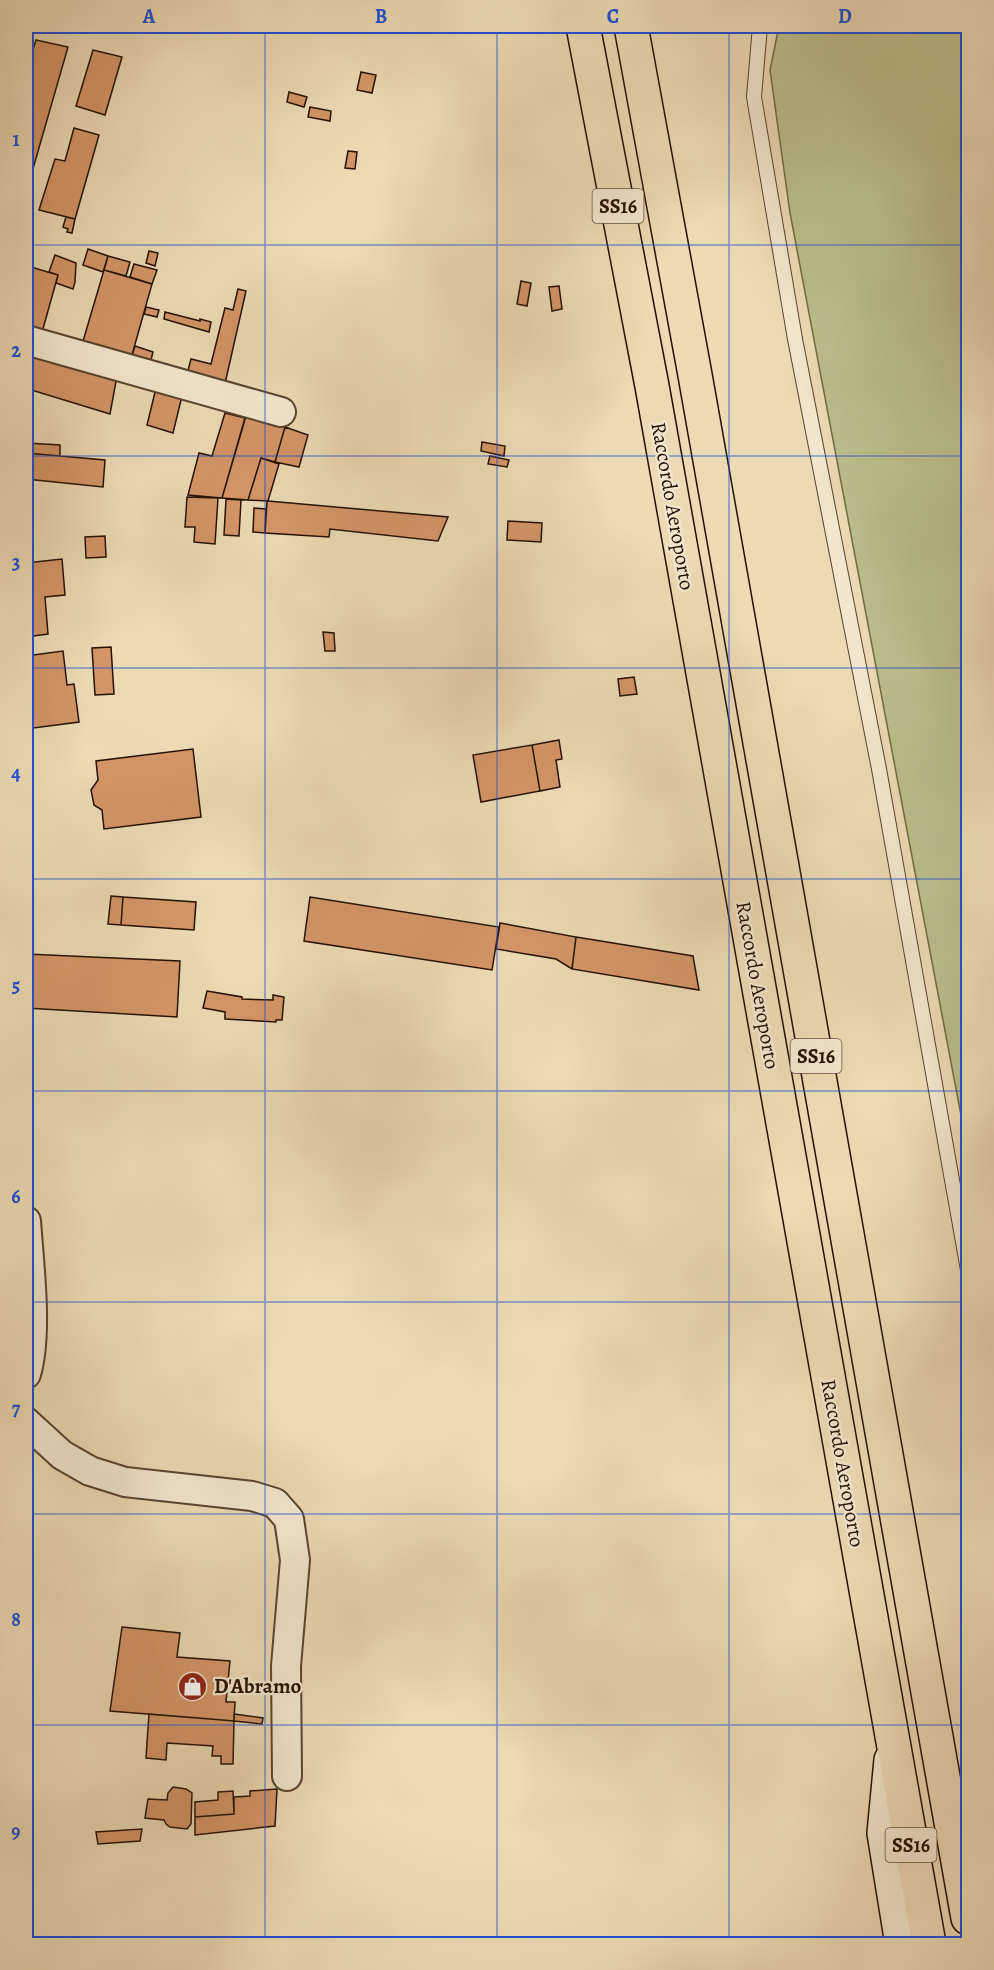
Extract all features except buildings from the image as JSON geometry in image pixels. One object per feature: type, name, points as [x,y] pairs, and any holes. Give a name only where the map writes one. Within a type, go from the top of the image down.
[{"type":"highway","name":"Raccordo Aeroporto","points":[[583,26],[652,386],[929,1944]]},
{"type":"highway","name":"Raccordo Aeroporto","points":[[630,26],[706,433],[969,1918]]},
{"type":"street","points":[[26,340],[281,412]]},
{"type":"street","points":[[26,1221],[31,1310],[26,1374]]},
{"type":"street","points":[[26,1422],[62,1455],[90,1471],[125,1482],[252,1496],[275,1503],[289,1519],[295,1560],[286,1666],[287,1776]]},
{"type":"street","points":[[893,1746],[884,1833],[902,1944]]},
{"type":"lane","points":[[760,26],[754,97],[795,339],[879,769],[969,1270]]},
{"type":"green space","points":[[779,26],[968,26],[968,1152],[790,213],[770,70]]},
{"type":"place","name":"D'Abramo","points":[[193,1686]]}]
